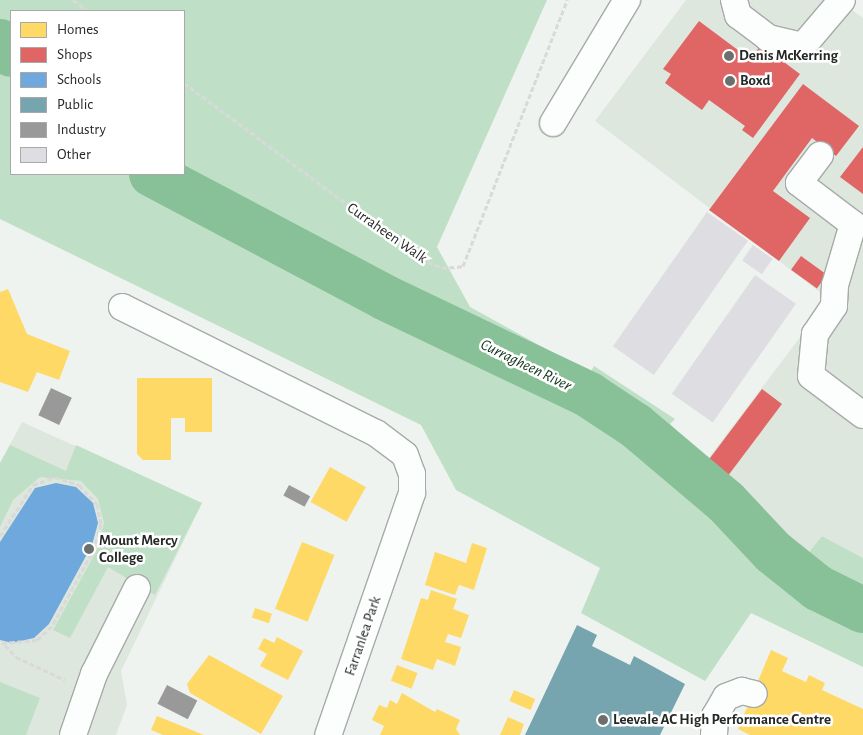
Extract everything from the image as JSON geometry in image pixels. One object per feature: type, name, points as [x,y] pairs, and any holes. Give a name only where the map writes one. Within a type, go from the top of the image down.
[{"type":"street","points":[[553,123],[627,0]]},
{"type":"street","points":[[734,0],[738,15],[768,38],[804,46],[842,0]]},
{"type":"street","points":[[820,155],[799,183],[853,224],[834,306],[815,334],[811,376],[863,415]]},
{"type":"street","name":"Farranlea Park","points":[[122,307],[393,443],[405,455],[413,483],[398,536],[328,735]]},
{"type":"street","points":[[73,735],[94,674],[137,588]]},
{"type":"street","points":[[714,735],[721,702],[736,692],[754,694]]},
{"type":"path","points":[[72,0],[87,10]]},
{"type":"path","name":"Curraheen Walk","points":[[185,84],[421,259],[442,268],[463,266],[567,0]]},
{"type":"path","points":[[0,536],[33,484],[55,477],[79,485],[97,504],[102,524],[95,547],[52,626],[36,640],[0,643]]},
{"type":"path","points":[[5,644],[16,658],[69,683]]},
{"type":"shaded area","points":[[686,0],[838,0],[863,18],[863,558],[822,536],[807,557],[707,460],[829,299],[595,121]]},
{"type":"shaded area","name":"Mount Mercy College","points":[[22,422],[202,503],[121,671],[127,705],[116,735],[0,735],[0,463]]},
{"type":"green space","points":[[0,0],[547,0],[437,247],[470,307],[590,373],[594,366],[675,419],[670,424],[806,556],[822,536],[863,558],[863,667],[751,613],[705,681],[581,613],[600,568],[456,490],[421,425],[0,219]]},
{"type":"green space","points":[[10,445],[66,471],[76,445],[202,503],[155,595],[108,567],[70,638],[53,630],[98,548],[104,523],[98,499],[81,481],[40,477],[13,500],[0,527],[0,463]]},
{"type":"green space","points":[[0,682],[40,698],[26,735],[0,735]]},
{"type":"building: Homes","points":[[8,289],[27,334],[70,351],[59,380],[37,372],[28,392],[0,382],[0,292]]},
{"type":"building: Homes","points":[[137,378],[212,378],[212,432],[185,432],[185,418],[171,418],[171,460],[143,460],[137,454]]},
{"type":"building: Homes","points":[[330,467],[366,487],[346,522],[311,502]]},
{"type":"building: Homes","points":[[302,542],[334,555],[307,622],[275,609]]},
{"type":"building: Homes","points":[[472,543],[487,548],[474,590],[459,585],[455,595],[425,585],[435,552],[466,563]]},
{"type":"building: Homes","points":[[431,590],[457,599],[453,609],[469,615],[461,638],[448,634],[445,642],[461,647],[455,666],[437,659],[433,670],[401,659],[421,598],[428,600]]},
{"type":"building: Homes","points":[[255,608],[272,614],[269,623],[252,617]]},
{"type":"building: Homes","points":[[277,637],[303,651],[288,680],[260,666],[267,654],[258,649],[264,638],[274,643]]},
{"type":"building: Homes","points":[[771,650],[788,658],[782,671],[806,682],[809,675],[825,683],[822,690],[863,709],[863,735],[750,735],[738,729]]},
{"type":"building: Homes","points":[[209,655],[283,696],[261,734],[190,693],[187,684]]},
{"type":"building: Homes","points":[[397,665],[418,673],[411,689],[391,681]]},
{"type":"building: Homes","points":[[514,690],[535,699],[530,710],[509,701]]},
{"type":"building: Homes","points":[[402,693],[435,712],[437,709],[460,720],[456,729],[460,735],[380,735],[384,726],[372,720],[379,705],[387,708],[390,700],[397,704]]},
{"type":"building: Homes","points":[[157,716],[204,735],[163,735],[151,730]]},
{"type":"building: Homes","points":[[508,717],[524,724],[520,735],[500,735]]},
{"type":"building: Shops","name":"Boxd","points":[[699,21],[750,59],[761,45],[800,74],[753,138],[742,130],[745,126],[709,100],[702,110],[665,83],[671,74],[663,69]]},
{"type":"building: Shops","points":[[803,84],[859,126],[836,156],[812,138],[773,191],[810,218],[779,261],[709,210]]},
{"type":"building: Shops","points":[[863,147],[863,194],[840,177]]},
{"type":"building: Shops","points":[[801,256],[827,275],[817,289],[791,270]]},
{"type":"building: Shops","points":[[762,389],[782,404],[728,476],[708,461]]},
{"type":"building: Schools","points":[[56,483],[76,487],[93,503],[98,523],[92,545],[49,624],[34,638],[12,643],[0,640],[0,542],[35,488]]},
{"type":"building: Public","points":[[577,625],[597,635],[592,646],[630,665],[634,656],[685,684],[660,735],[525,735]]},
{"type":"building: Industry","points":[[51,388],[72,398],[59,425],[38,415]]},
{"type":"building: Industry","points":[[289,485],[310,496],[305,507],[283,496]]},
{"type":"building: Industry","points":[[167,685],[197,700],[188,719],[157,704]]},
{"type":"building: Other","points":[[707,212],[748,241],[654,375],[613,346]]},
{"type":"building: Other","points":[[753,245],[773,259],[762,274],[742,261]]},
{"type":"building: Other","points":[[755,275],[796,304],[713,422],[672,394]]},
{"type":"waterway","name":"Curragheen River","points":[[0,42],[10,53]]},
{"type":"waterway","name":"Curragheen River","points":[[154,175],[386,298],[589,395],[636,426],[726,502],[773,552],[818,588],[863,610]]},
{"type":"place","name":"Denis McKerring","points":[[729,56]]},
{"type":"place","name":"Boxd","points":[[730,81]]},
{"type":"place","name":"Mount Mercy College","points":[[89,549]]},
{"type":"place","name":"Leevale AC High Performance Centre","points":[[603,720]]}]
